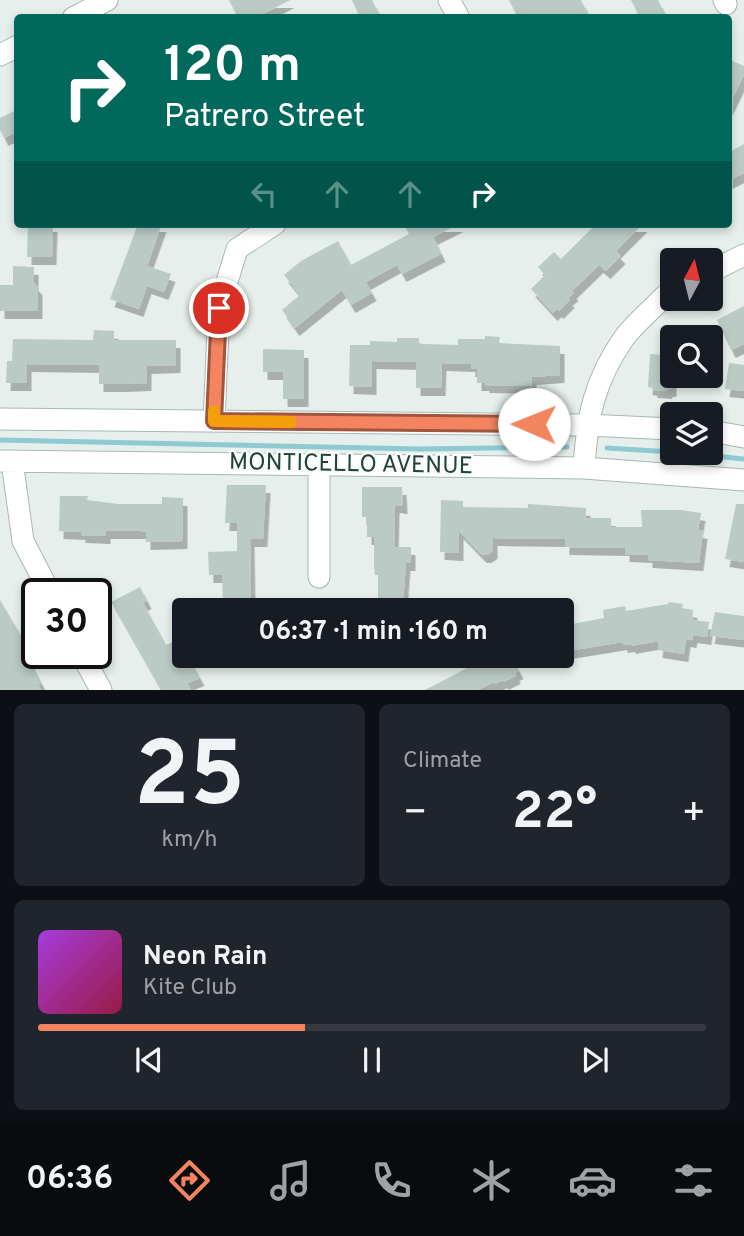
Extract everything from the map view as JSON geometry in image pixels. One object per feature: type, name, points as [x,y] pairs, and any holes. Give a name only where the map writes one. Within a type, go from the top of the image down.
[{"type":"street","points":[[81,14],[107,0]]},
{"type":"street","points":[[214,421],[219,308],[237,249],[269,228]]},
{"type":"street","points":[[723,266],[744,255]]},
{"type":"street","points":[[584,468],[587,425],[598,384],[624,337],[660,301]]},
{"type":"street","name":"MONTICELLO AVENUE","points":[[0,419],[587,425],[660,428]]},
{"type":"street","points":[[723,433],[744,437]]},
{"type":"street","points":[[6,461],[23,541],[42,578]]},
{"type":"street","name":"MONTICELLO AVENUE","points":[[6,461],[584,468],[744,480]]},
{"type":"street","points":[[319,465],[319,577]]},
{"type":"street","points":[[90,669],[101,690]]},
{"type":"building","points":[[229,0],[290,0],[263,14],[236,14]]},
{"type":"building","points":[[352,0],[372,0],[379,14],[358,14]]},
{"type":"building","points":[[509,0],[581,0],[588,14],[516,14]]},
{"type":"building","points":[[631,0],[658,0],[665,14],[638,14]]},
{"type":"building","points":[[732,61],[744,66],[744,75],[732,100]]},
{"type":"building","points":[[14,111],[14,133],[4,138],[0,130],[0,118]]},
{"type":"building","points":[[744,144],[744,173],[732,179],[732,151]]},
{"type":"building","points":[[28,228],[53,228],[52,257],[27,257]]},
{"type":"building","points":[[137,228],[161,228],[147,266],[171,274],[164,292],[147,286],[139,309],[110,299]]},
{"type":"building","points":[[406,228],[451,228],[433,237],[441,254],[402,274],[397,265],[366,282],[372,293],[351,305],[342,290],[295,328],[282,310],[300,295],[284,275],[301,261],[338,241],[351,265],[409,234]]},
{"type":"building","points":[[592,228],[639,228],[616,251],[621,256],[606,271],[599,265],[572,291],[574,293],[568,298],[570,300],[553,313],[531,289],[545,275],[538,267],[554,252],[561,259]]},
{"type":"building","points":[[13,266],[34,267],[34,283],[38,287],[38,311],[0,311],[0,285],[13,285]]},
{"type":"building","points":[[744,306],[744,344],[731,350],[723,333],[723,325],[719,325],[717,320]]},
{"type":"building","points":[[94,330],[114,331],[114,340],[176,340],[176,365],[147,366],[147,383],[99,384],[99,365],[27,364],[27,383],[6,383],[7,361],[12,361],[13,339],[93,340]]},
{"type":"building","points":[[485,336],[500,337],[499,343],[560,346],[560,375],[532,377],[532,386],[485,385],[477,383],[477,369],[471,369],[471,364],[442,363],[441,388],[416,388],[416,362],[372,361],[372,387],[349,386],[350,345],[370,345],[370,341],[397,342],[397,338],[419,338],[419,343],[424,344],[458,345],[458,339],[485,339]]},
{"type":"building","points":[[263,349],[304,350],[304,399],[283,399],[283,372],[263,372]]},
{"type":"building","points":[[650,354],[660,355],[660,388],[672,389],[653,390],[648,387]]},
{"type":"building","points":[[729,363],[744,365],[744,391],[725,389]]},
{"type":"building","points":[[227,485],[266,485],[263,539],[250,539],[251,598],[223,598],[222,575],[209,575],[208,552],[237,551],[237,523],[225,523]]},
{"type":"building","points":[[362,487],[402,487],[403,506],[395,505],[394,547],[411,547],[411,563],[406,563],[403,598],[378,598],[374,537],[367,537],[367,517],[362,517]]},
{"type":"building","points":[[60,496],[88,496],[87,500],[118,504],[162,504],[162,497],[183,498],[183,541],[146,542],[146,532],[141,531],[106,531],[106,536],[59,531]]},
{"type":"building","points":[[441,500],[463,501],[463,507],[528,508],[528,504],[586,508],[586,518],[611,518],[611,527],[642,527],[641,510],[701,513],[698,530],[703,531],[699,563],[648,560],[648,555],[625,554],[625,548],[565,547],[565,539],[493,538],[493,551],[482,555],[459,531],[459,553],[440,552]]},
{"type":"building","points":[[736,504],[744,504],[744,562],[725,559]]},
{"type":"building","points":[[140,587],[147,601],[143,603],[166,645],[172,642],[172,668],[195,668],[200,678],[187,683],[191,690],[161,690],[112,601]]},
{"type":"building","points":[[0,600],[21,636],[21,669],[34,669],[41,683],[38,685],[41,690],[0,690]]},
{"type":"building","points":[[683,604],[682,608],[693,610],[692,620],[709,622],[707,637],[693,635],[692,640],[686,639],[684,654],[658,650],[659,641],[631,646],[623,645],[623,642],[574,650],[574,624],[604,618],[603,610],[625,606],[626,611]]},
{"type":"building","points":[[715,612],[744,616],[744,640],[710,636]]},
{"type":"building","points":[[467,668],[517,668],[519,671],[515,673],[516,676],[504,682],[494,682],[478,690],[425,690]]},
{"type":"waterway","points":[[0,440],[420,449],[567,447]]},
{"type":"waterway","points":[[607,448],[660,451]]},
{"type":"waterway","points":[[723,457],[744,459]]},
{"type":"slow traffic","points":[[214,411],[214,421],[291,422]]},
{"type":"route","points":[[219,308],[214,421],[534,424]]}]
